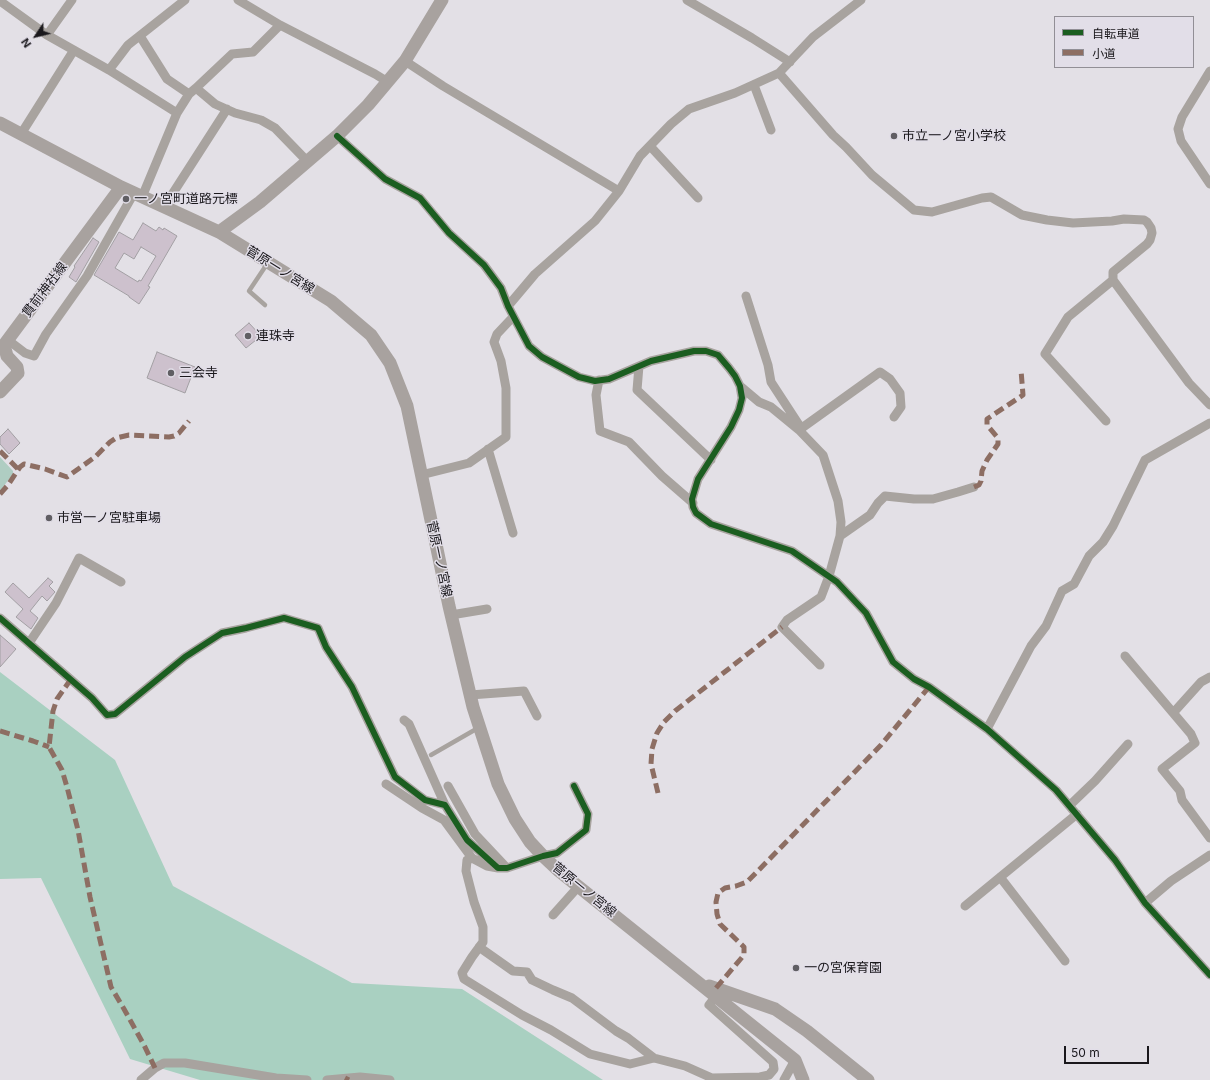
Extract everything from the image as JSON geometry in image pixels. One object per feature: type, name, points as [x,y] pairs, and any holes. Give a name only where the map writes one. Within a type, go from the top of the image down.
[{"type":"main road","points":[[219,232],[260,202],[337,136],[368,105],[405,61],[442,0]]},
{"type":"main road","name":"菅原一ノ宮線","points":[[0,123],[121,187],[219,232],[331,302],[371,335],[390,363],[407,406],[451,615],[470,696],[498,784],[515,819],[530,842],[559,871],[796,1060]]},
{"type":"main road","name":"貫前神社線","points":[[8,340],[121,187]]},
{"type":"main road","points":[[0,392],[18,373],[18,367],[7,356],[5,351],[4,345],[8,340]]},
{"type":"main road","points":[[700,983],[775,1009],[807,1031],[868,1080]]},
{"type":"main road","points":[[796,1060],[803,1080]]},
{"type":"street","points":[[47,35],[72,0]]},
{"type":"street","points":[[109,70],[128,45],[184,0]]},
{"type":"street","points":[[238,0],[280,25],[388,82]]},
{"type":"street","points":[[687,0],[790,62]]},
{"type":"street","points":[[508,306],[535,274],[595,221],[619,191],[640,156],[671,124],[689,109],[735,93],[779,73],[813,37],[861,0]]},
{"type":"street","points":[[0,1],[47,35],[109,70],[177,113]]},
{"type":"street","points":[[8,340],[25,353],[34,356],[46,334],[87,276],[138,195],[177,113],[188,94],[232,54],[253,52],[280,25]]},
{"type":"street","points":[[140,36],[168,79],[188,94]]},
{"type":"street","points":[[21,134],[74,50]]},
{"type":"street","points":[[405,61],[450,90],[619,191]]},
{"type":"street","points":[[1210,71],[1182,117],[1178,129],[1181,141],[1210,184]]},
{"type":"street","points":[[779,73],[872,175],[914,210],[932,212],[982,198],[992,197],[1022,215],[1047,220],[1073,223],[1124,219],[1144,220],[1151,228],[1152,233],[1150,240],[1113,272],[1113,280],[1190,383],[1210,405]]},
{"type":"street","points":[[754,85],[771,130]]},
{"type":"street","points":[[196,88],[215,104],[235,113],[261,120],[275,128],[306,161]]},
{"type":"street","points":[[164,207],[226,109]]},
{"type":"street","points":[[337,136],[385,179],[420,198],[449,233],[484,265],[501,288],[513,317],[530,346],[542,357],[578,377],[595,381],[608,379],[651,361],[694,351],[706,351],[718,355],[730,368],[740,386],[742,398],[732,427],[698,479],[692,499],[696,514],[711,524],[792,551],[837,582],[866,613],[893,662],[914,679],[929,687],[986,729],[1056,790],[1115,860],[1145,903],[1210,975]]},
{"type":"street","points":[[650,146],[698,198]]},
{"type":"street","points":[[1106,421],[1045,354],[1068,317],[1113,280]]},
{"type":"street","points":[[746,296],[768,365],[774,410]]},
{"type":"street","points":[[421,475],[469,463],[506,437],[506,388],[501,361],[494,342],[497,334],[513,317]]},
{"type":"street","points":[[639,366],[637,390],[711,460]]},
{"type":"street","points":[[800,429],[880,372],[890,379],[900,393],[901,406],[894,417]]},
{"type":"street","points":[[599,380],[596,395],[600,432],[629,442],[662,476],[693,503]]},
{"type":"street","points":[[771,382],[800,429],[823,455],[838,502],[841,522],[840,536],[829,576],[821,597],[787,620],[782,627],[820,664]]},
{"type":"street","points":[[740,386],[759,402],[774,410],[800,429]]},
{"type":"street","points":[[986,729],[1032,646],[1046,626],[1062,591],[1074,584],[1089,556],[1103,542],[1113,526],[1145,460],[1210,423]]},
{"type":"street","points":[[488,449],[513,533]]},
{"type":"street","points":[[840,536],[870,515],[885,496],[933,499],[974,486]]},
{"type":"street","points":[[29,643],[56,603],[79,558],[121,582]]},
{"type":"street","points":[[451,615],[487,609]]},
{"type":"street","points":[[0,618],[92,698],[107,715],[115,714],[185,657],[222,633],[284,618],[318,628],[326,647],[352,687],[395,777],[425,800],[445,805]]},
{"type":"street","points":[[1125,656],[1192,734],[1195,743],[1162,769],[1180,791],[1182,800],[1210,838]]},
{"type":"street","points":[[1174,712],[1201,682],[1210,677]]},
{"type":"street","points":[[470,696],[524,691],[537,716]]},
{"type":"street","points":[[404,720],[409,724],[445,805],[467,840],[503,868]]},
{"type":"street","points":[[1070,805],[1095,781],[1128,744]]},
{"type":"street","points":[[386,784],[422,808],[444,820],[472,858],[487,866],[503,868],[557,853],[586,830],[588,814],[574,786]]},
{"type":"street","points":[[448,786],[475,834],[503,868]]},
{"type":"street","points":[[965,906],[1077,814]]},
{"type":"street","points":[[1145,903],[1171,881],[1210,855]]},
{"type":"street","points":[[472,858],[467,860],[466,871],[474,902],[483,927],[483,942],[462,973],[464,978],[515,1011],[551,1030],[590,1054],[630,1064],[654,1058]]},
{"type":"street","points":[[1000,877],[1065,961]]},
{"type":"street","points":[[553,915],[578,887]]},
{"type":"street","points":[[480,947],[513,971],[527,972],[532,980],[572,998],[654,1058],[685,1066],[712,1078],[760,1077],[769,1075],[774,1069],[773,1062],[709,1005],[716,996]]},
{"type":"street","points":[[784,1080],[796,1060]]},
{"type":"street","points":[[141,1080],[155,1068],[164,1063],[185,1063],[276,1078],[307,1080]]},
{"type":"street","points":[[327,1080],[360,1077],[390,1080]]},
{"type":"lane","points":[[265,305],[249,291],[268,262]]},
{"type":"lane","points":[[431,755],[480,728]]},
{"type":"green space","points":[[0,457],[13,471],[13,474],[0,491]]},
{"type":"green space","points":[[0,672],[115,760],[173,886],[352,983],[462,989],[603,1080],[200,1080],[130,1059],[41,878],[0,879]]},
{"type":"building","points":[[143,223],[156,231],[159,227],[163,230],[164,228],[177,236],[148,286],[150,287],[139,304],[129,296],[94,275],[119,232],[133,240]],"holes":[[[141,247],[156,256],[141,281],[139,280],[138,282],[115,268],[124,253],[134,259]]]},
{"type":"building","points":[[93,238],[99,242],[76,282],[69,277],[75,267],[74,266]]},
{"type":"building","name":"連珠寺","points":[[249,323],[261,336],[246,348],[235,335]]},
{"type":"building","name":"三会寺","points":[[157,352],[195,367],[185,393],[147,378]]},
{"type":"building","points":[[8,429],[20,443],[9,454],[0,444],[0,437]]},
{"type":"building","points":[[48,578],[53,582],[49,586],[55,592],[47,601],[42,596],[30,611],[38,618],[31,629],[16,617],[23,609],[5,592],[13,583],[29,598]]},
{"type":"building","points":[[0,635],[16,649],[0,667]]},
{"type":"marked path","points":[[974,487],[979,485],[982,471],[987,460],[998,444],[998,438],[987,425],[987,419],[1023,395],[1021,370]]},
{"type":"marked path","points":[[0,494],[20,467],[24,464],[45,469],[67,477],[95,457],[116,438],[129,435],[174,436],[179,433],[189,421]]},
{"type":"marked path","points":[[0,451],[18,469]]},
{"type":"marked path","points":[[658,793],[651,764],[652,749],[657,733],[664,722],[675,711],[782,627]]},
{"type":"marked path","points":[[71,679],[57,699],[53,711],[49,747],[62,770],[67,787],[78,830],[90,897],[111,987],[144,1045],[155,1068]]},
{"type":"marked path","points":[[716,988],[744,955],[744,947],[720,924],[716,902],[718,893],[725,888],[747,882],[881,745],[929,687]]},
{"type":"marked path","points":[[0,731],[49,747]]},
{"type":"marked path","points":[[345,1078],[349,1080]]},
{"type":"cycle path","points":[[337,136],[385,179],[420,198],[449,233],[484,265],[501,288],[508,306],[529,346],[542,357],[579,377],[595,381],[609,379],[651,361],[694,351],[706,351],[718,355],[735,376],[740,386],[742,398],[739,410],[731,427],[698,479],[692,499],[693,507],[696,513],[711,524],[792,551],[837,582],[866,613],[893,662],[914,679],[929,687],[987,729],[1056,790],[1115,860],[1145,903],[1210,975]]},
{"type":"cycle path","points":[[0,618],[92,698],[107,715],[115,714],[185,657],[222,633],[284,618],[318,628],[326,647],[352,687],[395,777],[425,800],[445,805],[467,840],[498,868],[507,868],[557,853],[586,830],[588,814],[574,786]]},
{"type":"place","name":"市立一ノ宮小学校","points":[[894,136]]},
{"type":"place","name":"一ノ宮町道路元標","points":[[126,199]]},
{"type":"place","name":"連珠寺","points":[[248,336]]},
{"type":"place","name":"三会寺","points":[[171,373]]},
{"type":"place","name":"市営一ノ宮駐車場","points":[[49,518]]},
{"type":"place","name":"一の宮保育園","points":[[796,968]]}]
